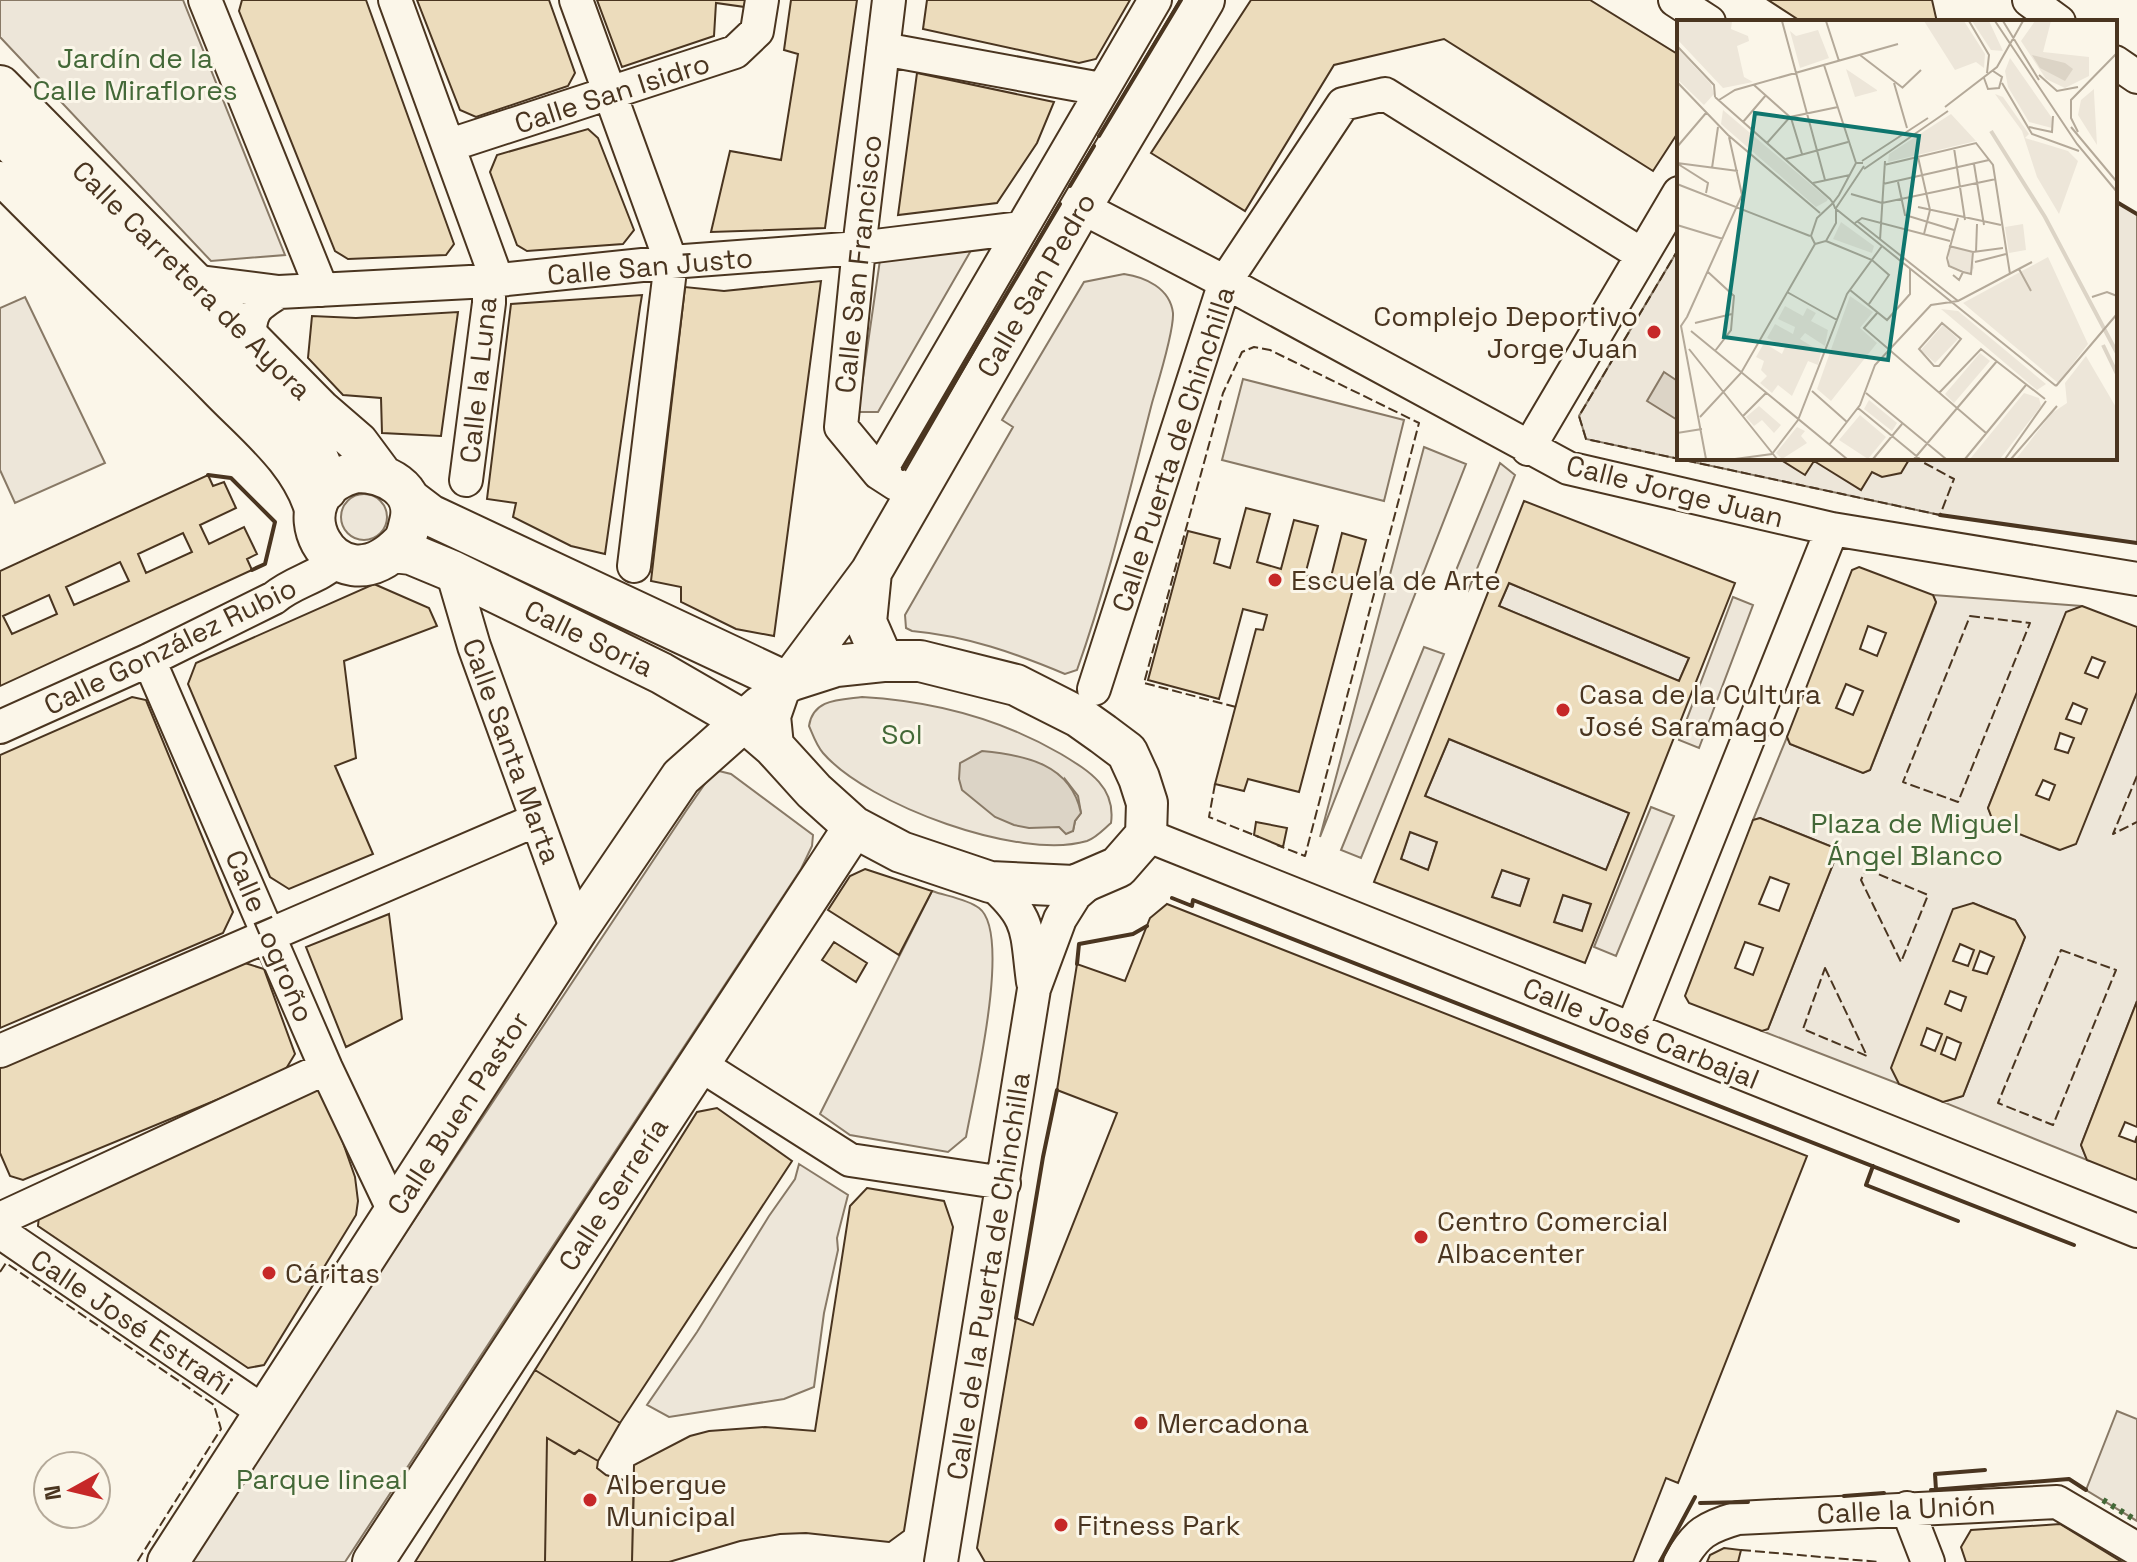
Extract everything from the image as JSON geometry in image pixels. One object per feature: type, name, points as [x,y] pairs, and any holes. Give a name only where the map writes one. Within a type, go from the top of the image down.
[{"type":"main road","name":"Calle San Pedro","points":[[785,684],[871,572],[1204,0]]},
{"type":"main road","name":"Calle Carretera de Ayora","points":[[0,86],[321,411],[358,443],[395,487]]},
{"type":"main road","name":"Calle Carretera de Ayora","points":[[0,131],[300,433],[317,453],[323,467],[320,504]]},
{"type":"main road","points":[[357,472],[395,487],[412,515],[405,540],[393,552],[383,560],[365,566],[349,565],[326,551],[317,537],[320,504],[345,475],[357,472]]},
{"type":"main road","name":"Calle Soria","points":[[395,487],[430,515],[785,684]]},
{"type":"main road","name":"Calle Soria","points":[[393,552],[411,554],[452,571],[661,673],[758,733],[854,827],[901,852],[990,882],[1074,886],[1118,867],[1146,835]]},
{"type":"main road","name":"Calle San Pedro","points":[[871,572],[866,622],[883,661]]},
{"type":"main road","points":[[785,684],[836,666],[920,661],[1079,699],[1103,734],[1127,752],[1147,803],[1146,835]]},
{"type":"main road","name":"Calle Buen Pastor","points":[[168,1562],[577,930],[681,777],[758,733],[785,684]]},
{"type":"main road","name":"Calle Serrería","points":[[373,1562],[854,827]]},
{"type":"street","points":[[205,0],[322,290]]},
{"type":"street","points":[[395,0],[450,145],[493,280]]},
{"type":"street","points":[[576,0],[612,92],[671,262],[634,566]]},
{"type":"street","name":"Calle San Francisco","points":[[889,0],[841,427],[879,473],[915,497]]},
{"type":"street","name":"Calle San Pedro","points":[[879,473],[1155,0]]},
{"type":"street","points":[[1675,0],[1706,20]]},
{"type":"street","name":"Calle San Isidro","points":[[450,145],[735,52],[757,31],[760,11]]},
{"type":"street","points":[[883,49],[1101,89]]},
{"type":"street","points":[[2117,63],[2137,77]]},
{"type":"street","name":"Calle Puerta de Chinchilla","points":[[1079,699],[1225,282],[1343,104],[1385,94],[1641,254]]},
{"type":"street","points":[[0,178],[169,342],[279,456],[308,497],[320,504]]},
{"type":"street","points":[[1528,449],[1677,196]]},
{"type":"street","name":"Calle Jorge Juan","points":[[1081,207],[1568,468],[1832,529],[2137,579]]},
{"type":"street","name":"Calle San Justo","points":[[192,281],[279,292],[493,280],[671,262],[859,248],[1020,228]]},
{"type":"street","name":"Calle la Luna","points":[[466,480],[493,280]]},
{"type":"street","points":[[249,338],[251,315],[279,292]]},
{"type":"street","points":[[1632,1029],[1832,529]]},
{"type":"street","name":"Calle González Rubio","points":[[0,727],[149,660],[274,598],[286,588],[325,572],[337,560]]},
{"type":"street","name":"Calle Santa Marta","points":[[452,571],[474,646],[577,930]]},
{"type":"street","name":"Calle Logroño","points":[[149,660],[326,1068],[394,1211]]},
{"type":"street","points":[[0,1051],[536,820]]},
{"type":"street","name":"Calle José Carbajal","points":[[1146,835],[2137,1231]]},
{"type":"street","name":"Calle de la Puerta de Chinchilla","points":[[941,1562],[1034,989],[1060,919],[1075,895],[1098,875]]},
{"type":"street","name":"Calle de la Puerta de Chinchilla","points":[[990,882],[1014,903],[1022,916],[1034,989]]},
{"type":"street","points":[[699,1064],[850,1160],[1004,1183]]},
{"type":"street","points":[[0,1219],[326,1068]]},
{"type":"street","name":"Calle José Estrañi","points":[[0,1232],[264,1412]]},
{"type":"street","name":"Calle la Unión","points":[[1680,1562],[1691,1541],[1711,1526],[1738,1518],[2057,1502],[2137,1549]]},
{"type":"street","points":[[1907,1508],[1928,1562]]},
{"type":"green space","name":"Jardín de la Calle Miraflores","points":[[0,0],[183,0],[285,255],[211,261],[0,37]]},
{"type":"green space","name":"Complejo Deportivo Jorge Juan","points":[[2117,202],[2137,214],[2137,543],[1940,515],[1684,460],[2117,460]]},
{"type":"green space","points":[[977,240],[878,412],[858,412],[881,253]]},
{"type":"green space","name":"Complejo Deportivo Jorge Juan","points":[[1677,251],[1677,459],[1586,439],[1579,416]]},
{"type":"green space","points":[[1124,274],[1148,281],[1162,290],[1171,304],[1173,321],[1118,537],[1077,670],[1065,674],[990,646],[906,628],[905,615],[1013,427],[1002,420],[1084,282]]},
{"type":"green space","points":[[25,297],[105,463],[15,503],[0,470],[0,308]]},
{"type":"green space","points":[[1243,379],[1404,420],[1384,501],[1222,460]]},
{"type":"green space","points":[[1424,447],[1466,464],[1320,837]]},
{"type":"green space","points":[[1500,463],[1515,475],[1468,591],[1450,585]]},
{"type":"green space","points":[[364,494],[380,501],[387,517],[380,533],[364,540],[348,533],[341,517],[348,501]]},
{"type":"green space","points":[[1509,583],[1689,658],[1679,681],[1499,606]]},
{"type":"green space","name":"Plaza de Miguel Ángel Blanco","points":[[1933,595],[2082,606],[2066,613],[1988,808],[1995,824],[2059,850],[2075,844],[2137,692],[2137,1001],[2081,1145],[2087,1160],[1943,1102],[1963,1096],[2025,937],[2015,920],[1973,903],[1899,1084],[1762,1031],[1768,1029],[1837,854],[1835,848],[1760,818],[1753,820],[1787,737],[1790,744],[1863,773],[1870,770],[1936,603]]},
{"type":"green space","points":[[1733,597],[1753,605],[1699,748],[1679,740]]},
{"type":"green space","points":[[1424,647],[1444,654],[1361,858],[1341,850]]},
{"type":"green space","name":"Sol","points":[[862,697],[940,707],[990,721],[1038,741],[1098,781],[1109,799],[1111,823],[1087,841],[1058,845],[1024,843],[947,824],[874,792],[845,773],[823,753],[809,726],[816,710],[828,702]],"holes":[[[1065,779],[1078,796],[1081,813],[1073,831],[1060,827]]]},
{"type":"green space","points":[[1449,739],[1629,813],[1606,870],[1425,796]]},
{"type":"green space","name":"Parque lineal","points":[[719,771],[731,774],[813,835],[812,846],[801,869],[345,1562],[187,1562],[686,811],[711,775]]},
{"type":"green space","points":[[1651,807],[1674,816],[1616,956],[1594,947]]},
{"type":"green space","points":[[1410,832],[1437,842],[1428,870],[1401,859]]},
{"type":"green space","points":[[1502,870],[1529,879],[1520,906],[1492,897]]},
{"type":"green space","points":[[932,891],[979,908],[988,923],[992,949],[988,1017],[966,1137],[948,1152],[850,1135],[820,1114]]},
{"type":"green space","points":[[1563,895],[1591,904],[1582,931],[1554,922]]},
{"type":"green space","points":[[799,1164],[848,1195],[837,1238],[838,1250],[824,1313],[814,1387],[784,1399],[669,1417],[647,1405],[795,1179]]},
{"type":"green space","points":[[2117,1411],[2137,1419],[2137,1521],[2086,1490]]},
{"type":"shaded area","points":[[1664,372],[1677,381],[1677,420],[1647,401]]},
{"type":"shaded area","points":[[982,751],[1030,759],[1057,773],[1076,796],[1081,813],[1073,831],[1066,834],[1059,827],[1014,825],[995,817],[962,790],[960,763]]},
{"type":"building","points":[[242,0],[366,0],[454,244],[446,255],[348,259],[335,251],[239,11]]},
{"type":"building","points":[[417,0],[549,0],[575,73],[568,86],[476,117],[460,110]]},
{"type":"building","points":[[597,0],[746,0],[745,7],[716,3],[714,36],[622,67]]},
{"type":"building","points":[[791,0],[857,0],[825,228],[711,232],[730,151],[781,160],[798,54],[784,50]]},
{"type":"building","points":[[927,0],[1130,0],[1096,59],[1079,63],[923,29]]},
{"type":"building","points":[[1251,0],[1590,0],[1677,54],[1677,134],[1653,171],[1444,39],[1334,65],[1245,211],[1151,153]]},
{"type":"building","points":[[1768,0],[1932,0],[1937,20],[1799,20]]},
{"type":"building","points":[[917,73],[1054,102],[1037,143],[997,203],[898,215]]},
{"type":"building","points":[[588,129],[598,138],[634,230],[623,244],[527,251],[517,245],[490,172],[497,155]]},
{"type":"building","points":[[821,281],[774,636],[736,629],[681,602],[681,587],[651,581],[685,287],[724,291]]},
{"type":"building","points":[[642,295],[605,554],[571,546],[513,517],[516,503],[487,499],[511,304]]},
{"type":"building","points":[[458,312],[441,436],[382,433],[381,398],[343,395],[308,358],[312,316],[356,318]]},
{"type":"building","points":[[1781,460],[1909,460],[1901,473],[1882,477],[1872,472],[1861,490],[1814,461],[1805,475]]},
{"type":"building","points":[[208,475],[213,486],[224,482],[236,508],[200,525],[209,544],[244,527],[257,554],[247,559],[252,570],[0,686],[0,571]],"holes":[[[183,533],[192,552],[146,573],[138,554]],[[120,562],[129,581],[74,605],[66,587]],[[49,595],[57,614],[12,634],[3,616]]]},
{"type":"building","name":"Casa de la Cultura José Saramago","points":[[1524,501],[1735,583],[1585,963],[1374,882]],"holes":[[[1509,583],[1689,658],[1679,681],[1499,606]],[[1449,739],[1629,813],[1606,870],[1425,796]],[[1410,832],[1437,842],[1428,870],[1401,859]],[[1502,870],[1529,879],[1520,906],[1492,897]],[[1563,895],[1591,904],[1582,931],[1554,922]]]},
{"type":"building","points":[[1246,508],[1270,514],[1257,562],[1281,569],[1294,520],[1318,526],[1305,575],[1330,581],[1342,533],[1366,540],[1299,792],[1248,779],[1244,791],[1215,784],[1256,629],[1263,630],[1267,615],[1243,609],[1219,699],[1148,680],[1188,531],[1220,539],[1214,563],[1230,568]]},
{"type":"building","points":[[1859,567],[1933,595],[1936,602],[1870,770],[1863,773],[1790,744],[1787,737],[1852,570]],"holes":[[[1868,626],[1886,633],[1877,656],[1860,649]],[[1846,684],[1863,691],[1853,715],[1836,708]]]},
{"type":"building","points":[[374,584],[429,608],[437,626],[344,661],[356,758],[335,766],[373,854],[289,889],[270,877],[188,684],[196,663]]},
{"type":"building","points":[[2082,606],[2137,627],[2137,692],[2076,844],[2060,850],[1994,824],[1988,808],[2066,612]],"holes":[[[2092,657],[2105,662],[2098,678],[2085,673]],[[2073,703],[2087,709],[2081,724],[2066,719]],[[2060,733],[2074,738],[2068,753],[2055,749]],[[2043,780],[2055,785],[2049,800],[2036,795]]]},
{"type":"building","points":[[132,697],[146,700],[233,912],[223,933],[0,1028],[0,755]]},
{"type":"building","points":[[1760,818],[1835,848],[1837,854],[1768,1029],[1762,1031],[1689,1003],[1685,996],[1753,820]],"holes":[[[1770,877],[1789,884],[1779,911],[1759,904]],[[1745,942],[1763,948],[1753,975],[1735,968]]]},
{"type":"building","points":[[1256,822],[1287,828],[1283,847],[1254,835]]},
{"type":"building","points":[[865,869],[932,891],[899,955],[828,910],[850,876]]},
{"type":"building","points":[[1973,903],[2015,920],[2025,937],[1963,1096],[1943,1102],[1899,1084],[1891,1068],[1953,909]],"holes":[[[1960,944],[1974,950],[1968,966],[1953,961]],[[1980,951],[1994,957],[1987,974],[1973,970]],[[1950,991],[1966,997],[1961,1011],[1945,1004]],[[1927,1028],[1942,1034],[1935,1051],[1921,1045]],[[1947,1037],[1961,1043],[1955,1060],[1941,1054]]]},
{"type":"building","name":"Centro Comercial Albacenter","points":[[1167,904],[1807,1156],[1678,1483],[1666,1478],[1633,1562],[985,1562],[977,1548],[1016,1318],[1033,1325],[1117,1113],[1057,1090],[1077,964],[1125,981],[1150,918]]},
{"type":"building","points":[[389,914],[402,1019],[346,1047],[306,947]]},
{"type":"building","points":[[834,942],[867,963],[856,982],[822,960]]},
{"type":"building","points":[[245,963],[264,969],[295,1054],[284,1072],[23,1180],[10,1176],[0,1153],[0,1067]]},
{"type":"building","points":[[2137,1001],[2137,1127],[2125,1122],[2119,1136],[2135,1142],[2137,1136],[2137,1180],[2087,1160],[2081,1145]]},
{"type":"building","points":[[318,1087],[355,1177],[356,1215],[264,1365],[248,1368],[38,1226],[40,1206]]},
{"type":"building","points":[[717,1108],[792,1161],[620,1423],[535,1370],[697,1112]]},
{"type":"building","points":[[867,1188],[944,1201],[953,1227],[904,1531],[889,1542],[806,1533],[780,1534],[740,1541],[669,1562],[632,1562],[634,1465],[690,1436],[709,1431],[765,1427],[815,1431],[850,1206]]},
{"type":"building","points":[[535,1370],[620,1423],[598,1461],[579,1450],[575,1454],[547,1438],[545,1562],[415,1562]]},
{"type":"building","name":"Albergue Municipal","points":[[547,1438],[574,1454],[579,1450],[598,1461],[597,1468],[606,1475],[634,1483],[632,1562],[545,1562]]},
{"type":"building","points":[[2060,1524],[2122,1562],[1966,1562],[1961,1547],[1971,1530]]},
{"type":"building","points":[[1724,1548],[1741,1550],[1738,1562],[1707,1562],[1710,1555]]},
{"type":"hedge","points":[[2103,1500],[2137,1521]]},
{"type":"fence","points":[[1677,251],[1579,416],[1586,439],[1677,459]]},
{"type":"fence","points":[[1236,707],[1144,683],[1223,393],[1242,352],[1254,347],[1270,350],[1419,423],[1305,856],[1277,845]]},
{"type":"fence","points":[[1684,460],[1940,515],[1954,479],[1919,460]]},
{"type":"fence","points":[[1970,616],[2030,623],[1958,802],[1903,782],[1970,616]]},
{"type":"fence","points":[[2137,776],[2113,834],[2137,822]]},
{"type":"fence","points":[[1215,784],[1209,817],[1259,837]]},
{"type":"fence","points":[[1866,869],[1928,895],[1901,962],[1861,880],[1866,869]]},
{"type":"fence","points":[[2061,950],[2116,970],[2053,1125],[1998,1103],[2061,950]]},
{"type":"fence","points":[[1825,968],[1867,1056],[1803,1029],[1825,968]]},
{"type":"fence","points":[[0,1272],[6,1263],[214,1405],[221,1429],[137,1562]]},
{"type":"fence","points":[[1741,1550],[1880,1562]]},
{"type":"wall","points":[[1099,136],[1181,0]]},
{"type":"wall","points":[[1070,186],[1094,146]]},
{"type":"wall","points":[[2117,202],[2137,214]]},
{"type":"wall","points":[[903,469],[1060,204]]},
{"type":"wall","points":[[208,475],[231,478],[275,522],[265,564],[252,570]]},
{"type":"wall","points":[[1940,515],[2137,543]]},
{"type":"wall","points":[[1172,898],[1192,906],[1193,900],[2074,1245]]},
{"type":"wall","points":[[1077,964],[1079,944],[1133,934],[1147,926]]},
{"type":"wall","points":[[1016,1318],[1057,1090]]},
{"type":"wall","points":[[1873,1166],[1866,1185],[1958,1221]]},
{"type":"wall","points":[[1936,1490],[1935,1474],[1985,1470]]},
{"type":"wall","points":[[1931,1490],[2069,1479],[2086,1490]]},
{"type":"wall","points":[[1844,1496],[1884,1493]]},
{"type":"wall","points":[[1660,1562],[1695,1497]]},
{"type":"wall","points":[[1700,1503],[1748,1502]]},
{"type":"place","name":"Complejo Deportivo Jorge Juan","points":[[1654,332]]},
{"type":"place","name":"Escuela de Arte","points":[[1275,580]]},
{"type":"place","name":"Casa de la Cultura José Saramago","points":[[1563,710]]},
{"type":"place","name":"Centro Comercial Albacenter","points":[[1421,1237]]},
{"type":"place","name":"Cáritas","points":[[269,1273]]},
{"type":"place","name":"Mercadona","points":[[1141,1423]]},
{"type":"place","name":"Albergue Municipal","points":[[590,1500]]},
{"type":"place","name":"Fitness Park","points":[[1061,1525]]}]
